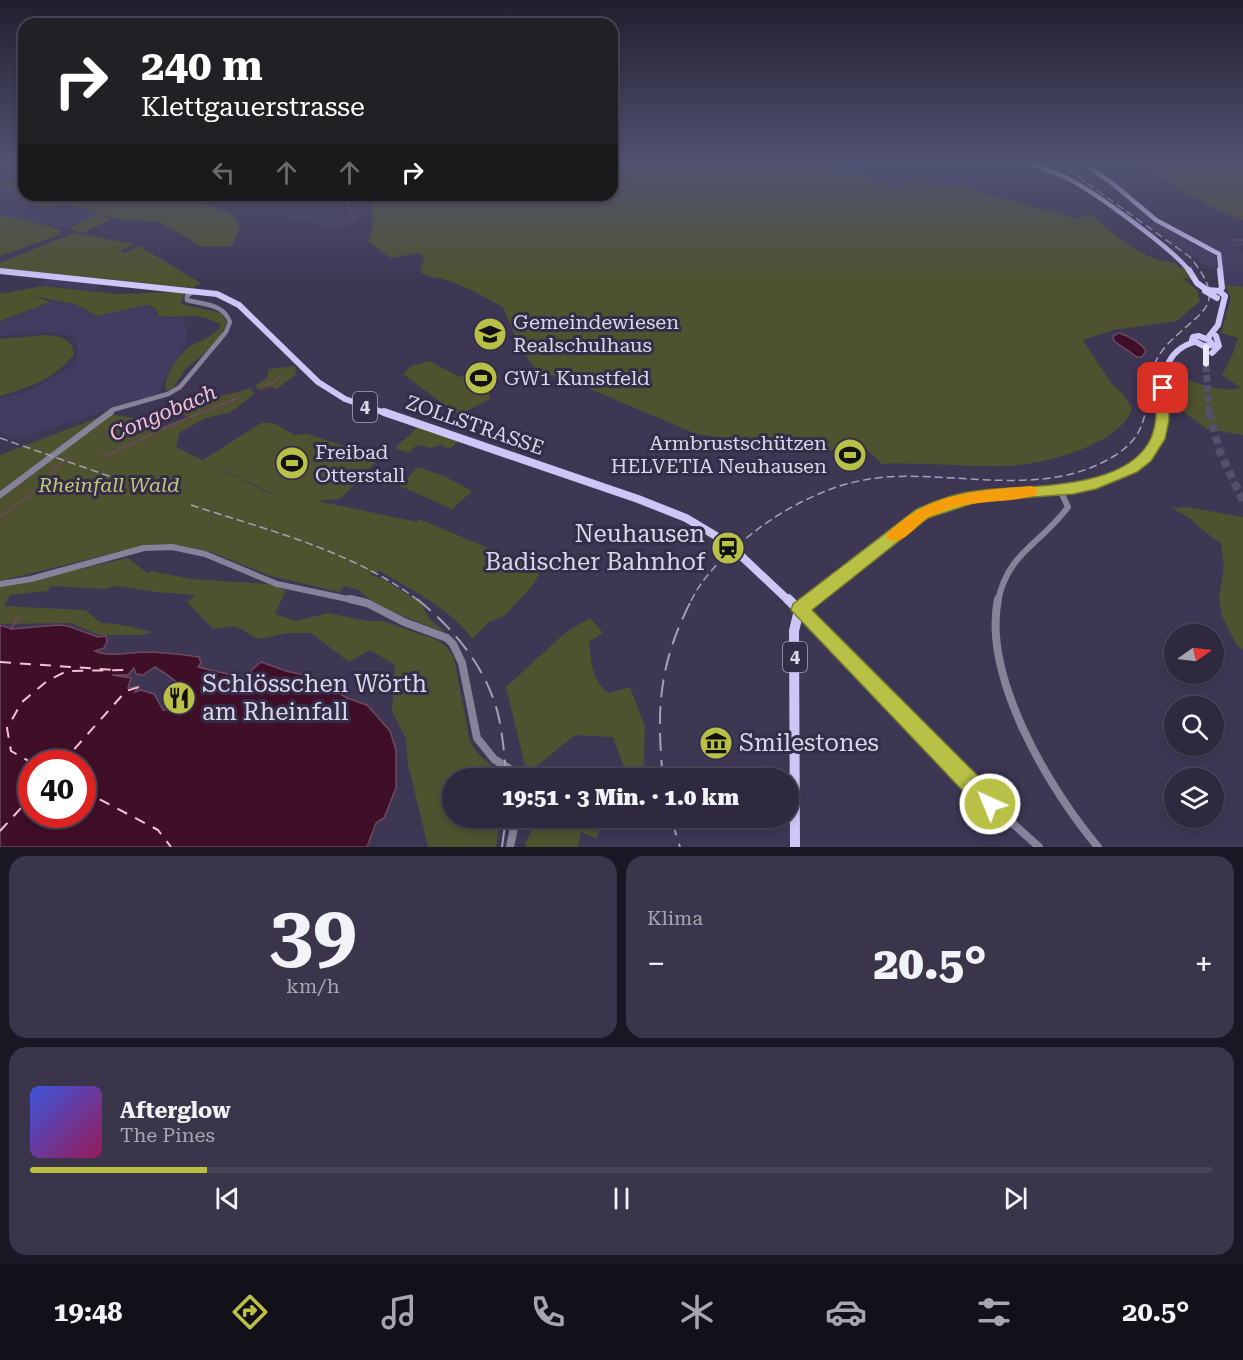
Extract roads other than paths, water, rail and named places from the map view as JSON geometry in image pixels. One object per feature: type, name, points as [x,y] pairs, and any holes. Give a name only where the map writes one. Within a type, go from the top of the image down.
[{"type":"highway","points":[[1206,343],[1210,355],[1206,365]]},
{"type":"main road","points":[[1104,203],[1173,254],[1186,266],[1197,283],[1221,297]]},
{"type":"main road","points":[[737,552],[800,610],[922,513],[933,508],[980,496],[1060,490],[1090,485],[1116,476],[1146,458],[1155,445],[1161,426],[1163,388],[1169,362],[1181,346],[1194,342],[1206,343],[1214,333],[1221,297],[1221,260],[1216,251],[1156,220],[1135,203]]},
{"type":"main road","name":"ZOLLSTRASSE","points":[[0,271],[195,290],[225,297],[239,305],[318,382],[345,399],[638,499],[686,518],[716,536]]},
{"type":"main road","points":[[1210,355],[1219,346],[1214,333]]},
{"type":"main road","name":"4","points":[[795,847],[794,631],[800,610]]},
{"type":"street","points":[[0,495],[110,414],[112,410],[168,394],[180,387],[226,332],[230,322],[226,312],[211,305],[187,300],[187,296],[195,290]]},
{"type":"street","points":[[1060,490],[1068,507],[1017,559],[1002,582],[996,605],[998,653],[1012,704],[1051,780],[1077,822],[1098,847]]},
{"type":"street","points":[[0,584],[31,579],[144,548],[172,547],[205,554],[277,584],[356,599],[405,622],[447,638],[453,644],[462,663],[477,738],[494,759],[508,768]]},
{"type":"street","points":[[800,610],[990,804],[1039,847]]},
{"type":"street","points":[[510,847],[514,828]]},
{"type":"waterway","points":[[347,203],[355,221]]},
{"type":"waterway","points":[[1233,240],[1243,240]]},
{"type":"waterway","name":"Congobach","points":[[263,386],[275,382],[280,376]]},
{"type":"waterway","name":"Congobach","points":[[101,456],[108,455],[170,425],[238,398]]},
{"type":"waterway","name":"Congobach","points":[[0,517],[43,485],[58,465],[68,458]]},
{"type":"waterway","points":[[11,629],[19,616]]},
{"type":"tunnel","points":[[1206,365],[1209,414]]},
{"type":"tunnel","points":[[1209,412],[1220,452],[1243,501]]},
{"type":"tunnel","points":[[716,536],[737,552]]},
{"type":"railway","points":[[691,600],[713,569],[752,534],[791,508],[837,487],[887,477],[1032,480],[1061,476],[1088,469],[1114,456],[1130,444],[1139,431],[1144,417],[1151,374],[1156,360],[1166,346],[1206,307],[1209,298],[1208,287],[1202,274],[1190,257],[1114,203]]},
{"type":"railway","points":[[0,438],[126,482]]},
{"type":"railway","points":[[191,505],[279,533],[338,555],[367,568],[419,601]]},
{"type":"railway","points":[[417,599],[456,636],[485,680],[493,697],[500,722],[506,768]]},
{"type":"railway","points":[[662,768],[660,730],[662,686],[673,644],[691,600]]},
{"type":"railway","points":[[502,847],[505,828]]},
{"type":"railway","points":[[674,828],[680,847]]},
{"type":"place","name":"Gemeindewiesen Realschulhaus","points":[[490,334]]},
{"type":"place","name":"GW1 Kunstfeld","points":[[481,378]]},
{"type":"place","name":"Armbrustschützen HELVETIA Neuhausen","points":[[850,455]]},
{"type":"place","name":"Freibad Otterstall","points":[[292,463]]},
{"type":"place","name":"Neuhausen Badischer Bahnhof","points":[[728,548]]},
{"type":"place","name":"Schlösschen Wörth am Rheinfall","points":[[179,698]]},
{"type":"place","name":"Smilestones","points":[[716,743]]},
{"type":"park label","name":"Rheinfall Wald","points":[[109,485]]}]
